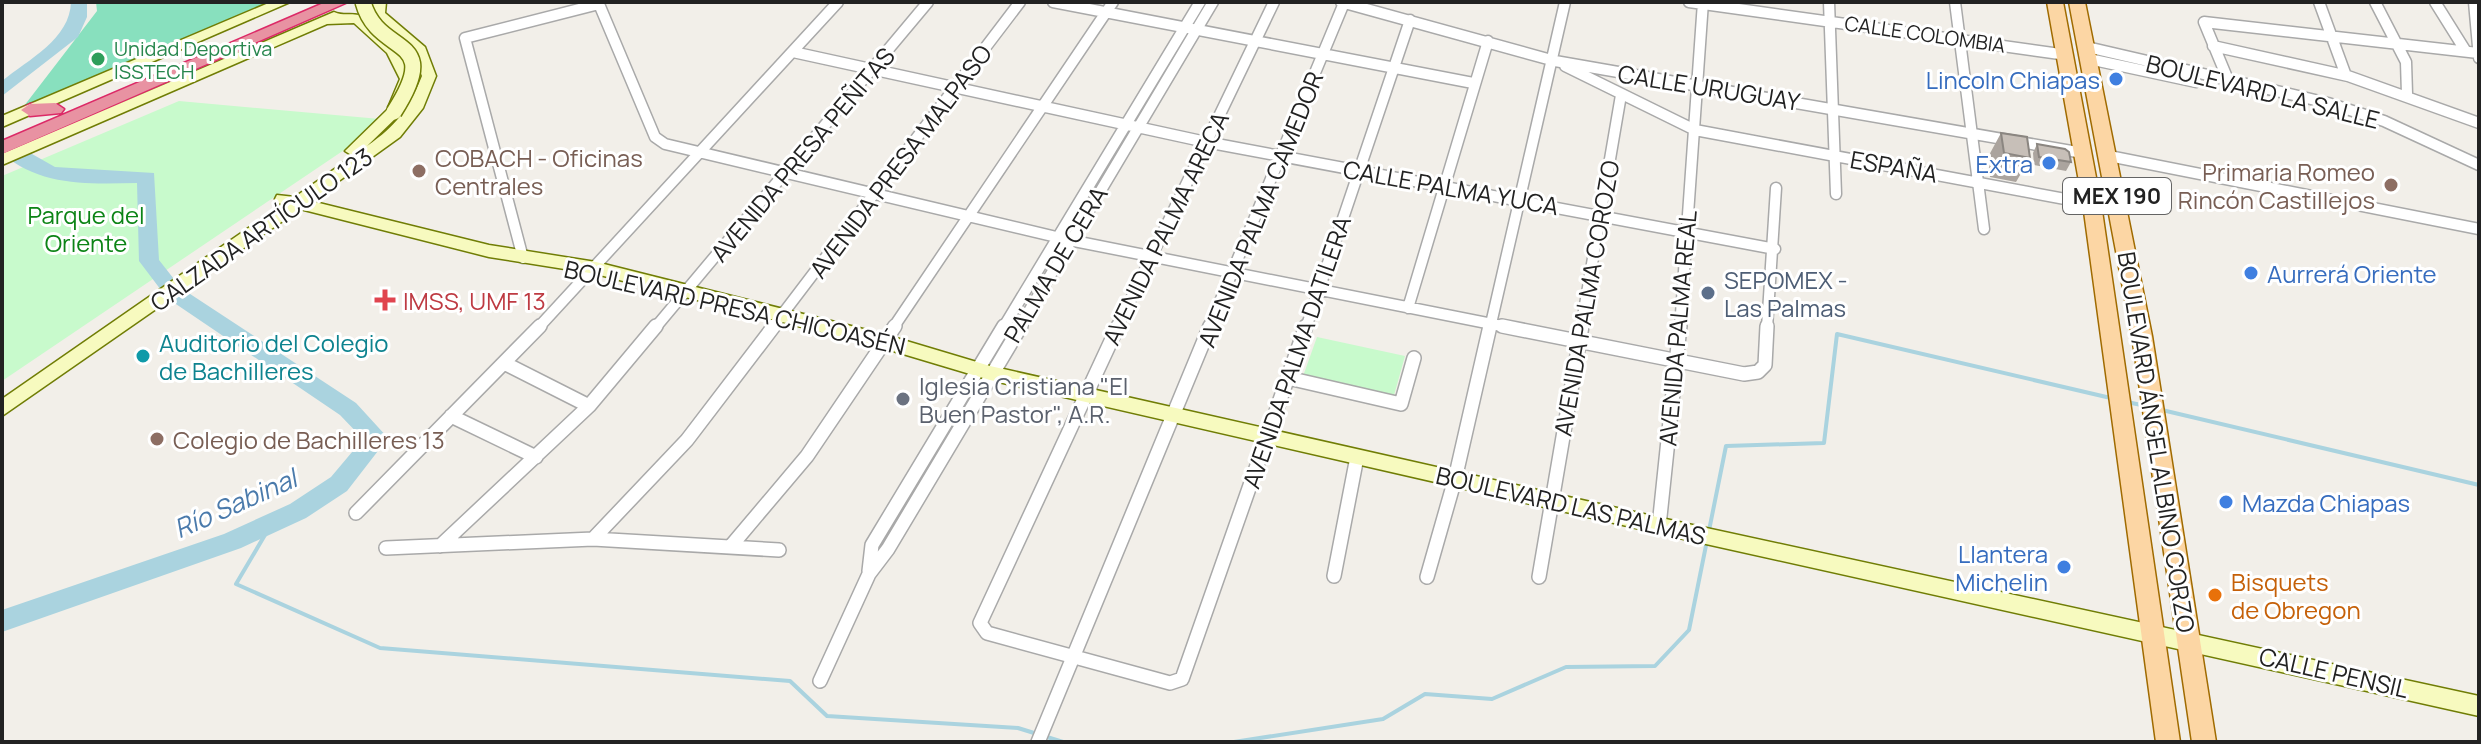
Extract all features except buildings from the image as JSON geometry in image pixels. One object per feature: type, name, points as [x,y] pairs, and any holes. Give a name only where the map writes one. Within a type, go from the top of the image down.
[{"type":"highway","points":[[2,148],[55,109],[307,2]]},
{"type":"highway","points":[[2,132],[33,124],[340,2]]},
{"type":"main road","points":[[2,160],[33,124],[283,2]]},
{"type":"main road","points":[[2,122],[33,124],[325,20],[364,2],[367,16],[405,50],[414,66],[416,78],[412,89],[394,112]]},
{"type":"main road","name":"BOULEVARD ÁNGEL ALBINO CORZO","points":[[2055,2],[2092,204],[2168,742]]},
{"type":"main road","name":"BOULEVARD ÁNGEL ALBINO CORZO","points":[[2077,2],[2102,116],[2156,425],[2204,742]]},
{"type":"main road","name":"CALZADA ARTÍCULO 123","points":[[2,409],[187,272],[290,201],[387,142],[416,108],[429,76],[420,50],[378,8]]},
{"type":"main road","name":"CALZADA ARTÍCULO 123","points":[[290,201],[369,139],[394,112],[405,89],[403,68],[393,51],[357,19],[325,20]]},
{"type":"main road","points":[[2076,111],[2102,116]]},
{"type":"main road","name":"BOULEVARD PRESA CHICOASÉN","points":[[290,201],[981,371]]},
{"type":"main road","name":"CALZADA ARTÍCULO 123","points":[[2,394],[142,304]]},
{"type":"main road","name":"BOULEVARD LAS PALMAS","points":[[981,371],[1659,526],[2188,639]]},
{"type":"main road","name":"CALLE PENSIL","points":[[2188,639],[2479,706]]},
{"type":"street","points":[[356,513],[592,273],[703,155],[838,2]]},
{"type":"street","name":"AVENIDA PRESA PEÑITAS","points":[[440,546],[589,406],[928,2]]},
{"type":"street","name":"AVENIDA PRESA MALPASO","points":[[593,539],[687,440],[1020,2]]},
{"type":"street","points":[[1053,2],[1110,7],[1190,30],[1473,83]]},
{"type":"street","name":"PALMA DE CERA","points":[[1190,30],[1200,2]]},
{"type":"street","name":"PALMA DE CERA","points":[[820,681],[869,574],[888,549],[981,371],[1190,30],[1213,2]]},
{"type":"street","name":"AVENIDA PALMA ARECA","points":[[1075,655],[981,629],[980,623],[1085,394],[1274,2]]},
{"type":"street","name":"CALLE URUGUAY","points":[[1342,2],[1555,61],[1833,107],[2083,153]]},
{"type":"street","name":"AVENIDA PALMA CAMEDOR","points":[[1038,742],[1235,272],[1342,2]]},
{"type":"street","points":[[1427,577],[1455,479],[1549,71],[1555,61],[1565,2]]},
{"type":"street","name":"CALLE COLOMBIA","points":[[1689,2],[2067,55]]},
{"type":"street","points":[[1829,2],[1836,194]]},
{"type":"street","points":[[1955,2],[1981,182],[1984,229]]},
{"type":"street","points":[[2319,2],[2345,73]]},
{"type":"street","points":[[2375,2],[2406,62],[2407,94]]},
{"type":"street","points":[[2435,2],[2465,50]]},
{"type":"street","name":"AVENIDA PALMA REAL","points":[[1659,526],[1677,363],[1684,230],[1695,130],[1703,3]]},
{"type":"street","points":[[523,258],[465,38],[599,4],[655,137],[665,144],[1064,239],[1677,363],[1752,374],[1765,365],[1775,249],[1776,188]]},
{"type":"street","points":[[2230,86],[2204,22],[2396,41],[2465,50],[2479,55],[2474,4]]},
{"type":"street","points":[[731,546],[807,456],[967,214],[1110,7]]},
{"type":"street","name":"AVENIDA PALMA DATILERA","points":[[1075,655],[1170,683],[1178,682],[1361,171],[1410,20]]},
{"type":"street","points":[[1408,308],[1488,41]]},
{"type":"street","points":[[2213,46],[2265,53],[2345,73],[2479,123]]},
{"type":"street","name":"CALLE PALMA YUCA","points":[[793,52],[1206,142],[1775,249]]},
{"type":"street","name":"BOULEVARD LA SALLE","points":[[2088,53],[2364,121],[2473,165],[2479,175]]},
{"type":"street","name":"ESPAÑA","points":[[1555,61],[1695,130],[2092,204]]},
{"type":"street","name":"AVENIDA PALMA COROZO","points":[[1539,577],[1621,95]]},
{"type":"street","points":[[2473,165],[2479,151]]},
{"type":"street","points":[[2109,156],[2479,230]]},
{"type":"street","points":[[1288,378],[1401,404],[1414,358]]},
{"type":"street","points":[[504,363],[589,406]]},
{"type":"street","points":[[451,416],[536,457]]},
{"type":"street","points":[[1334,576],[1357,457]]},
{"type":"street","points":[[386,548],[593,539],[779,550]]},
{"type":"green space","name":"Unidad Deportiva ISSTECH","points":[[96,2],[270,2],[24,106],[97,11]]},
{"type":"green space","name":"Parque del Oriente","points":[[179,101],[380,119],[356,142],[2,381],[2,176]]},
{"type":"green space","points":[[1317,337],[1405,356],[1393,399],[1302,379]]},
{"type":"waterway","name":"Río Sabinal","points":[[2,90],[72,33],[79,17],[79,2]]},
{"type":"waterway","name":"Río Sabinal","points":[[2,143],[18,157],[51,173],[88,178],[147,177],[149,261],[174,293],[348,409],[377,438],[339,484],[298,511],[232,541],[2,621]]},
{"type":"waterway","points":[[1234,742],[1383,719],[1425,694],[1492,699],[1566,667],[1655,666],[1689,630],[1726,446],[1824,443],[1837,334],[2115,399]]},
{"type":"waterway","points":[[2127,402],[2146,406]]},
{"type":"waterway","points":[[2162,410],[2479,485]]},
{"type":"waterway","points":[[272,523],[236,584],[380,648],[790,681],[827,716],[1018,728],[1063,742]]},
{"type":"place","name":"Unidad Deportiva ISSTECH","points":[[98,59]]},
{"type":"place","name":"Lincoln Chiapas","points":[[2116,79]]},
{"type":"place","name":"Extra","points":[[2049,163]]},
{"type":"place","name":"COBACH - Oficinas Centrales","points":[[419,171]]},
{"type":"place","name":"Primaria Romeo Rincón Castillejos","points":[[2391,185]]},
{"type":"place","name":"Aurrerá Oriente","points":[[2251,273]]},
{"type":"place","name":"SEPOMEX - Las Palmas","points":[[1708,293]]},
{"type":"place","name":"IMSS, UMF 13","points":[[385,300]]},
{"type":"place","name":"Auditorio del Colegio de Bachilleres","points":[[143,356]]},
{"type":"place","name":"Iglesia Cristiana \"El Buen Pastor\", A.R.","points":[[903,399]]},
{"type":"place","name":"Colegio de Bachilleres 13","points":[[157,439]]},
{"type":"place","name":"Mazda Chiapas","points":[[2226,502]]},
{"type":"place","name":"Llantera Michelin","points":[[2064,567]]},
{"type":"place","name":"Bisquets de Obregon","points":[[2215,595]]}]
